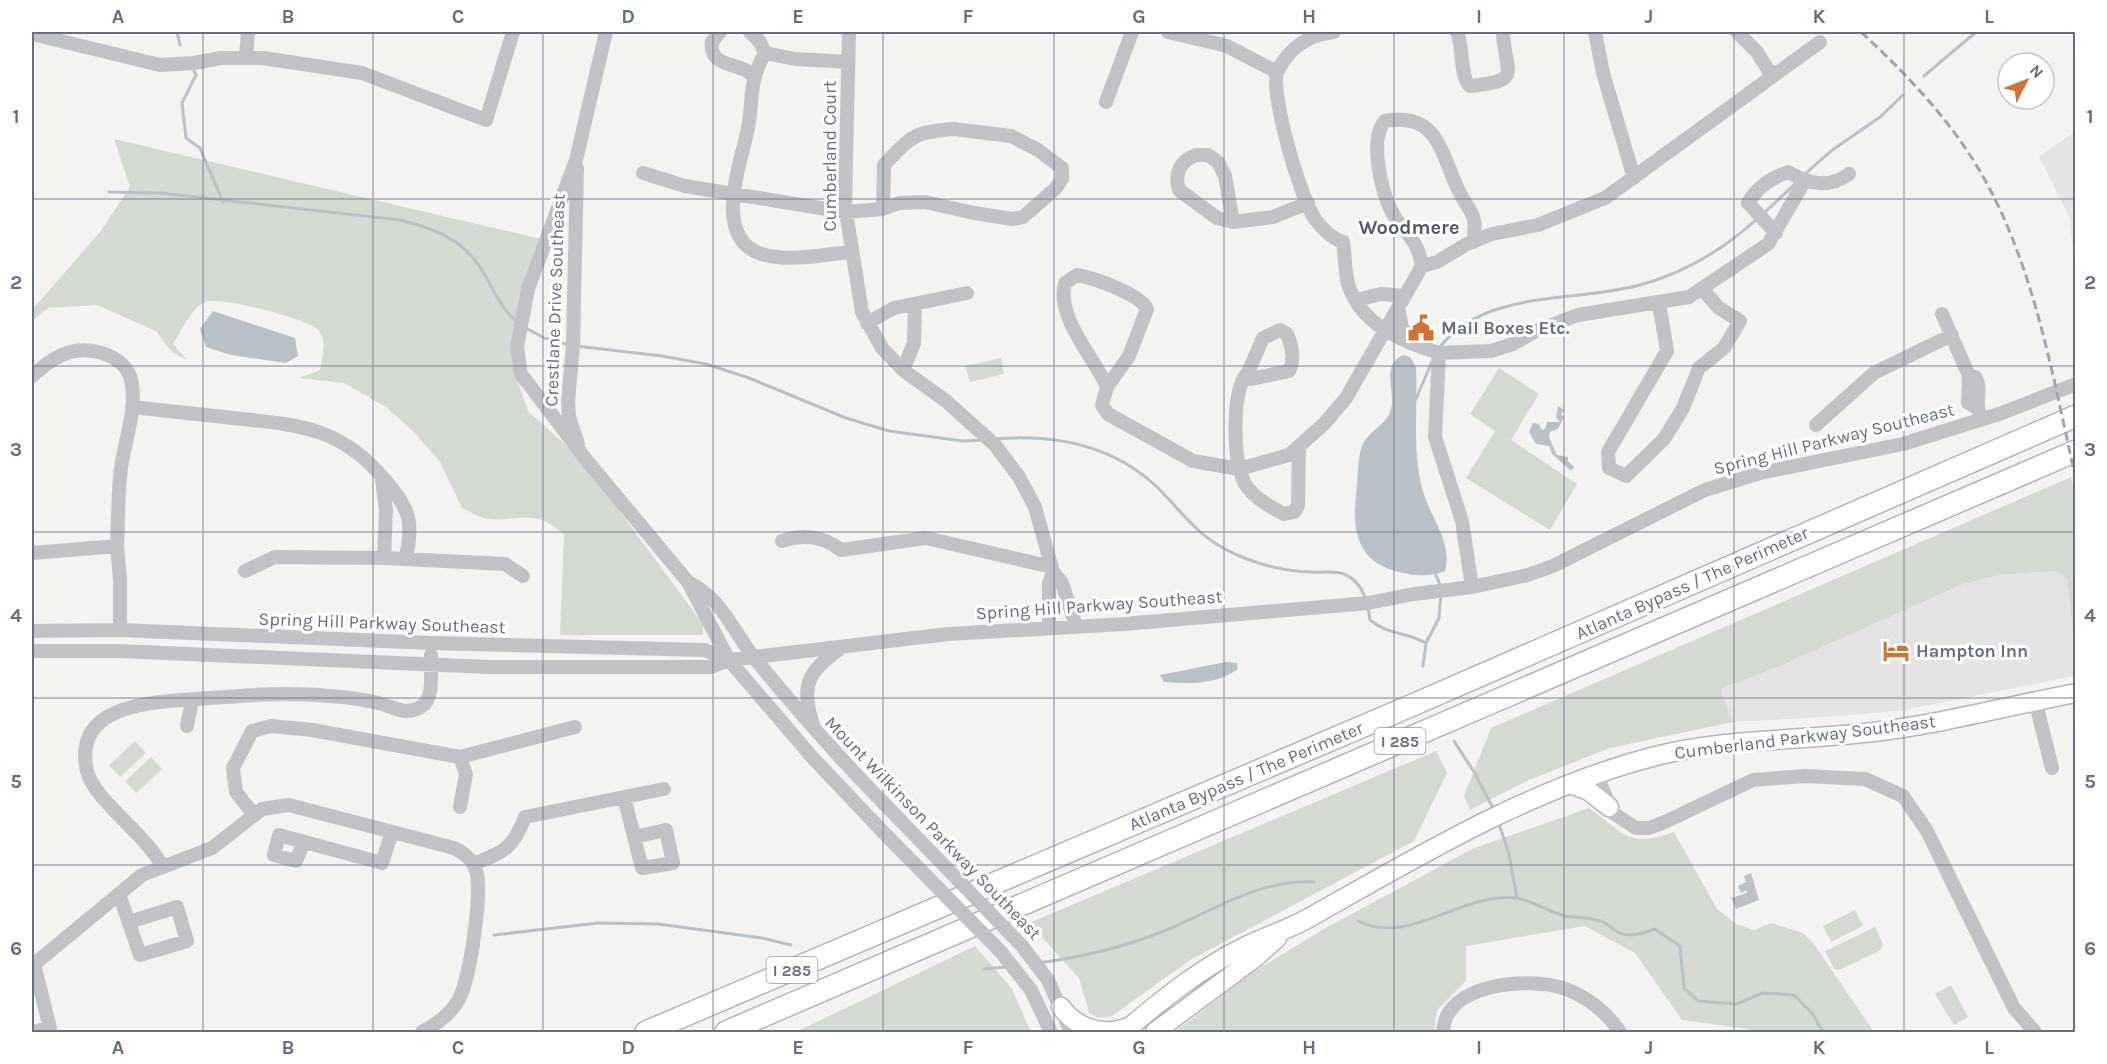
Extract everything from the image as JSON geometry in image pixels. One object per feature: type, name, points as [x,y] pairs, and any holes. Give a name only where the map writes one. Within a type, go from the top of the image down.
[{"type":"highway","name":"Atlanta Bypass / The Perimeter","points":[[646,1032],[1408,707],[2076,416]]},
{"type":"highway","name":"Atlanta Bypass / The Perimeter","points":[[726,1032],[2076,451]]},
{"type":"main road","name":"Cumberland Parkway Southeast","points":[[1128,1029],[1179,988],[1233,952],[1285,931],[1493,818],[1596,774],[1697,747],[1892,729],[2076,693]]},
{"type":"main road","points":[[1570,784],[1589,791],[1609,807]]},
{"type":"main road","name":"Cumberland Parkway Southeast","points":[[1155,1032],[1256,957],[1285,931]]},
{"type":"main road","points":[[1061,1006],[1077,1023],[1093,1030],[1128,1029]]},
{"type":"street","points":[[246,58],[248,32]]},
{"type":"street","points":[[32,34],[160,65],[263,58],[362,73],[486,120],[513,32]]},
{"type":"street","name":"Crestlane Drive Southeast","points":[[588,462],[526,383],[519,367],[517,347],[528,289],[576,160],[606,32]]},
{"type":"street","points":[[720,32],[712,42],[713,53],[723,63],[747,70],[753,76]]},
{"type":"street","points":[[750,32],[760,42],[765,53],[753,76],[749,124],[734,194],[735,228],[744,244],[759,254],[789,257],[850,252]]},
{"type":"street","name":"Cumberland Court","points":[[849,32],[845,212],[862,312],[882,348],[903,370],[946,401],[995,446],[1018,477],[1035,507],[1052,570],[1062,583],[1076,626]]},
{"type":"street","points":[[1106,102],[1132,32]]},
{"type":"street","points":[[1168,32],[1227,46],[1277,72]]},
{"type":"street","points":[[1334,32],[1316,35],[1294,47],[1277,72],[1276,89],[1280,117],[1308,203],[1315,218],[1331,236],[1343,242],[1348,283],[1356,300],[1370,320],[1383,330],[1410,343],[1439,353],[1491,351],[1513,344],[1536,331],[1578,315],[1689,297],[1768,244],[1804,182]]},
{"type":"street","points":[[1457,32],[1462,42],[1464,75],[1470,86],[1499,83],[1504,80],[1508,67],[1503,32]]},
{"type":"street","points":[[1595,32],[1604,73],[1634,178]]},
{"type":"street","points":[[1737,32],[1757,52],[1772,76]]},
{"type":"street","points":[[1422,266],[1437,262],[1473,242],[1561,218],[1605,198],[1820,42]]},
{"type":"street","name":"Cumberland Court","points":[[765,53],[777,57],[848,62]]},
{"type":"street","points":[[1107,387],[1066,314],[1063,292],[1065,283],[1072,277],[1100,281],[1142,302],[1147,309],[1129,356],[1107,387],[1102,405],[1108,414],[1194,461],[1239,469],[1289,455],[1299,448],[1346,398],[1365,369],[1383,330],[1422,266],[1417,246],[1391,210],[1380,173],[1376,137],[1385,121],[1412,120],[1424,125],[1437,138],[1460,196],[1475,217],[1473,242]]},
{"type":"street","points":[[642,173],[685,186],[845,212],[883,209],[899,204],[925,202],[1012,219],[1023,217],[1055,189],[1062,179],[1062,168],[1038,150],[1011,136],[954,129],[924,131],[915,135],[884,165],[883,209]]},
{"type":"street","points":[[1233,222],[1225,176],[1218,162],[1208,155],[1196,155],[1184,160],[1179,168],[1177,183],[1182,194],[1217,218],[1233,222],[1273,216],[1308,203]]},
{"type":"street","name":"Crestlane Drive Southeast","points":[[576,160],[576,271],[568,402],[576,440],[588,462]]},
{"type":"street","points":[[1776,233],[1748,203],[1752,195],[1771,178],[1788,172],[1804,182],[1825,184],[1839,182],[1850,174]]},
{"type":"street","points":[[1659,303],[1667,351],[1608,452],[1610,468],[1626,476],[1664,439],[1683,408],[1699,368],[1724,348],[1740,321],[1719,308],[1702,289]]},
{"type":"street","points":[[867,323],[894,308],[967,293]]},
{"type":"street","points":[[1356,300],[1381,294],[1402,302]]},
{"type":"street","points":[[1402,302],[1398,317],[1410,343]]},
{"type":"street","points":[[903,370],[914,343],[915,304]]},
{"type":"street","points":[[1942,315],[1970,376],[1968,403],[1979,414]]},
{"type":"street","points":[[1816,425],[1874,373],[1952,335]]},
{"type":"street","points":[[32,376],[44,364],[68,352],[96,351],[111,356],[124,365],[132,387],[132,407],[120,477],[117,546],[120,579],[120,630]]},
{"type":"street","points":[[1439,353],[1435,437],[1439,457],[1462,521],[1472,587]]},
{"type":"street","points":[[1245,376],[1238,387],[1236,399],[1239,469],[1244,483],[1256,496],[1278,511],[1289,514],[1298,506],[1299,448]]},
{"type":"street","name":"Spring Hill Parkway Southeast","points":[[32,651],[119,651],[488,667],[711,667],[729,660],[948,634],[1368,603],[1414,594],[1472,587],[1528,575],[1553,566],[1705,489],[1760,473],[1903,444],[1979,414],[2076,384]]},
{"type":"street","points":[[132,407],[301,426],[354,449],[382,476],[405,508],[411,522],[406,560]]},
{"type":"street","points":[[588,462],[688,582]]},
{"type":"street","points":[[382,476],[386,510],[384,558]]},
{"type":"street","points":[[782,541],[796,536],[829,540],[841,550],[926,538],[1052,570]]},
{"type":"street","points":[[32,554],[117,546]]},
{"type":"street","points":[[246,571],[275,557],[384,558],[505,564],[523,576]]},
{"type":"street","name":"Cumberland Court","points":[[1049,628],[1049,584],[1052,570]]},
{"type":"street","name":"Mount Wilkinson Parkway Southeast","points":[[688,582],[705,590],[723,611],[754,657],[814,729],[1016,939],[1048,980],[1071,1032]]},
{"type":"street","name":"Mount Wilkinson Parkway Southeast","points":[[688,582],[729,660],[812,757],[1001,952],[1031,990],[1051,1032]]},
{"type":"street","name":"Spring Hill Parkway Southeast","points":[[32,630],[120,630],[431,644],[705,650],[729,660]]},
{"type":"street","points":[[162,866],[154,850],[96,788],[86,768],[88,743],[94,731],[111,714],[130,705],[141,694],[166,693],[176,701],[301,693],[355,699],[410,711],[421,707],[429,698],[431,644]]},
{"type":"street","points":[[814,729],[808,710],[806,687],[818,666],[843,647]]},
{"type":"street","points":[[187,726],[192,700]]},
{"type":"street","points":[[2036,700],[2052,768]]},
{"type":"street","points":[[254,815],[236,792],[233,768],[252,731],[271,726],[312,730],[460,757],[575,727]]},
{"type":"street","points":[[460,757],[466,774],[460,807]]},
{"type":"street","points":[[1596,774],[1609,807],[1617,817],[1628,825],[1649,828],[1753,780],[1805,776],[1865,779],[1903,796],[1914,809],[1944,863],[2014,1008],[2035,1032]]},
{"type":"street","points":[[473,864],[492,857],[516,841],[525,817],[663,789]]},
{"type":"street","points":[[624,797],[634,837]]},
{"type":"street","points":[[32,1032],[50,1028],[33,965],[142,875],[212,848],[254,815],[272,806],[289,805],[454,848],[473,864],[478,883],[471,961],[465,986],[449,1013],[422,1032]]},
{"type":"street","points":[[304,842],[382,863],[392,832]]},
{"type":"street","points":[[119,894],[140,955],[187,941],[177,907],[129,922]]},
{"type":"street","points":[[1443,1032],[1446,1016],[1462,1000],[1507,983],[1539,984],[1574,992],[1607,1015],[1620,1032]]},
{"type":"shaded area","points":[[2075,132],[2075,275],[2070,219],[2039,156]]},
{"type":"shaded area","points":[[114,139],[541,239],[519,313],[512,364],[528,411],[581,459],[703,624],[703,635],[560,635],[564,535],[545,521],[528,518],[489,519],[462,508],[440,462],[414,432],[386,407],[344,383],[299,378],[320,370],[324,349],[323,339],[318,330],[311,325],[265,310],[208,301],[192,313],[173,344],[187,360],[172,352],[156,331],[97,305],[48,308],[32,321],[32,310],[100,232],[130,187]]},
{"type":"shaded area","points":[[213,311],[295,338],[298,356],[286,363],[231,355],[206,347],[200,329]]},
{"type":"shaded area","points":[[1403,355],[1410,357],[1416,367],[1416,443],[1422,488],[1446,549],[1445,571],[1428,575],[1399,572],[1372,560],[1359,540],[1356,528],[1355,500],[1361,449],[1367,438],[1389,415],[1392,402],[1390,372],[1396,360]]},
{"type":"shaded area","points":[[1001,358],[1004,374],[970,382],[965,366]]},
{"type":"shaded area","points":[[1499,368],[1539,394],[1511,440],[1577,484],[1550,530],[1466,478],[1495,431],[1470,414]]},
{"type":"shaded area","points":[[1558,406],[1564,410],[1561,414],[1564,417],[1558,429],[1550,432],[1549,437],[1557,455],[1568,457],[1568,461],[1574,467],[1571,471],[1552,454],[1549,446],[1536,444],[1529,432],[1533,423],[1539,424],[1542,430],[1545,429],[1547,422],[1560,422],[1556,418]]},
{"type":"shaded area","points":[[2071,477],[2076,500],[2075,648],[2067,579],[2057,571],[1998,575],[1961,585],[1782,665],[1721,689],[1733,722],[1610,748],[1529,780],[1470,810],[1464,796],[1491,728]]},
{"type":"shaded area","points":[[2057,571],[2067,579],[2075,648],[2075,676],[1904,710],[1733,722],[1721,689],[1782,665],[1961,585],[1998,575]]},
{"type":"shaded area","points":[[1226,662],[1237,663],[1238,669],[1211,681],[1164,682],[1160,675]]},
{"type":"shaded area","points":[[135,741],[146,753],[120,777],[109,765]]},
{"type":"shaded area","points":[[1436,751],[1447,773],[1414,841],[1190,960],[1112,1016],[1099,1018],[1089,1013],[1079,978],[1029,923]]},
{"type":"shaded area","points":[[151,757],[162,769],[136,793],[125,781]]},
{"type":"shaded area","points":[[1589,808],[1627,836],[1646,839],[1674,832],[1717,909],[1736,924],[1754,930],[1771,923],[1803,933],[1814,944],[1874,1032],[1756,1032],[1682,1020],[1635,953],[1585,926],[1466,946],[1466,981],[1437,1010],[1434,1032],[1175,1032],[1250,974],[1324,929],[1472,849]]},
{"type":"shaded area","points":[[1751,873],[1759,900],[1736,909],[1731,898],[1747,893],[1746,890],[1741,893],[1738,886],[1746,882],[1744,876]]},
{"type":"shaded area","points":[[1855,910],[1863,926],[1831,942],[1823,926]]},
{"type":"shaded area","points":[[1875,927],[1883,944],[1881,950],[1839,970],[1834,969],[1825,951]]},
{"type":"shaded area","points":[[975,946],[1012,989],[1031,1032],[796,1032]]},
{"type":"shaded area","points":[[1951,985],[1968,1017],[1954,1025],[1935,994]]},
{"type":"waterway","points":[[177,32],[180,45]]},
{"type":"waterway","points":[[1924,76],[1976,32]]},
{"type":"waterway","points":[[194,71],[196,75],[182,103],[186,138],[200,148],[223,202]]},
{"type":"waterway","points":[[1805,174],[1831,151],[1880,117],[1903,95]]},
{"type":"waterway","points":[[1763,214],[1796,183]]},
{"type":"waterway","points":[[109,192],[161,193],[400,220],[426,228],[450,238],[470,254],[503,307],[518,323]]},
{"type":"waterway","points":[[1439,348],[1458,329],[1481,315],[1506,306],[1615,290],[1640,285],[1673,274],[1718,250],[1758,218]]},
{"type":"waterway","points":[[526,328],[544,338],[569,345]]},
{"type":"waterway","points":[[576,346],[662,356],[706,364],[749,378],[846,418],[889,431],[963,441],[984,440]]},
{"type":"waterway","points":[[1416,399],[1433,359]]},
{"type":"waterway","points":[[994,439],[1039,438],[1102,452],[1140,473],[1158,488],[1202,534],[1223,548],[1246,559],[1274,567],[1302,572],[1344,574],[1358,584],[1366,600]]},
{"type":"waterway","points":[[1436,575],[1441,587]]},
{"type":"waterway","points":[[1423,666],[1426,643],[1439,618],[1441,593]]},
{"type":"waterway","points":[[1368,606],[1370,620],[1377,625],[1426,643]]},
{"type":"waterway","points":[[1454,741],[1494,810]]},
{"type":"waterway","points":[[1498,821],[1509,854],[1517,898]]},
{"type":"waterway","points":[[1039,963],[1129,944],[1254,891],[1294,882],[1314,882]]},
{"type":"waterway","points":[[1358,921],[1378,927],[1397,927],[1417,923],[1476,902],[1497,898],[1517,898],[1565,916],[1601,921],[1626,935],[1655,929],[1680,946],[1684,988],[1698,1001],[1736,1004],[1763,993],[1794,995],[1812,1013],[1823,1032]]},
{"type":"waterway","points":[[494,935],[598,923],[658,924],[762,938],[791,945]]},
{"type":"waterway","points":[[984,969],[1006,967]]},
{"type":"railway","points":[[1861,32],[1907,77],[1950,127],[1975,163],[1995,199],[2012,237],[2038,317],[2076,480]]},
{"type":"place","name":"Mail Boxes Etc.","points":[[1421,328]]},
{"type":"place","name":"Hampton Inn","points":[[1896,651]]},
{"type":"district","name":"Woodmere","points":[[1409,227]]}]
